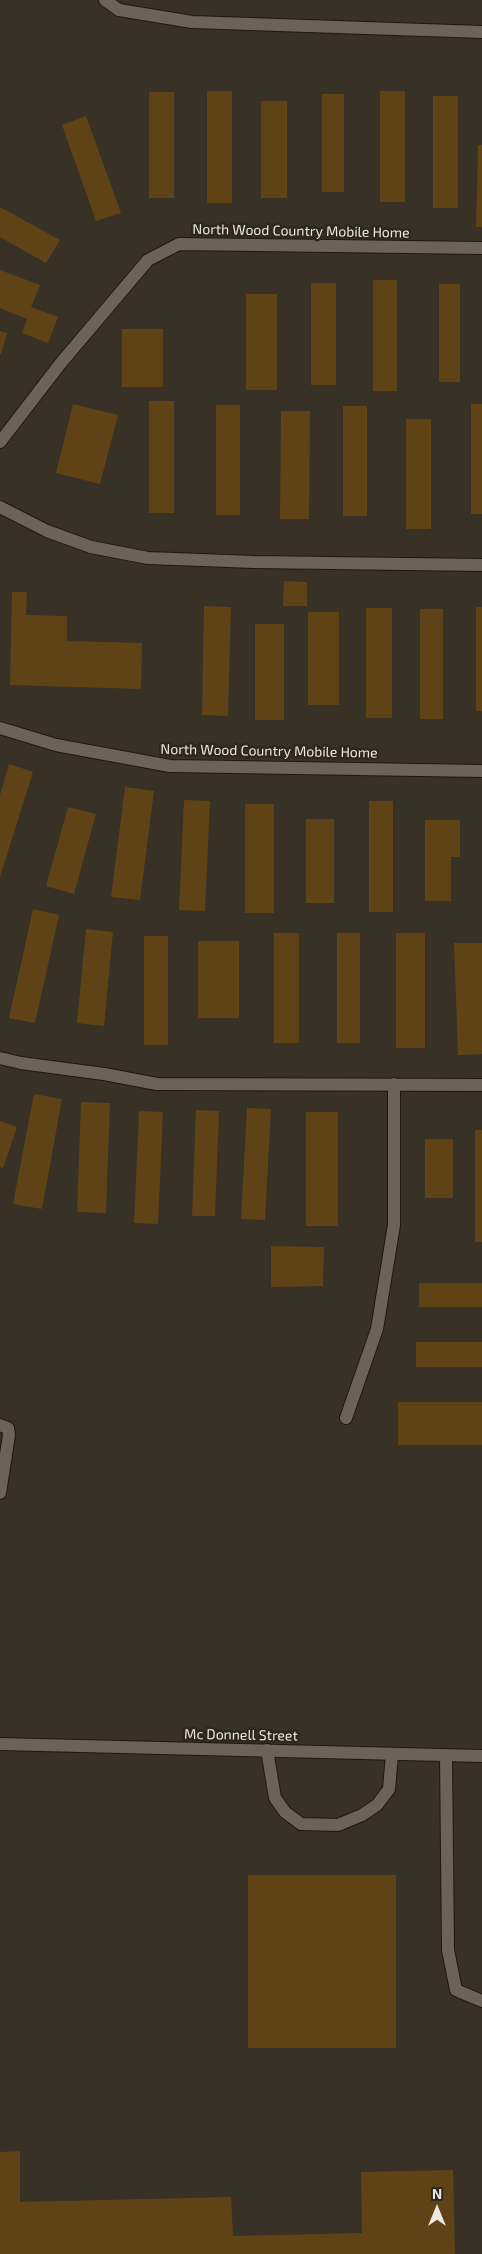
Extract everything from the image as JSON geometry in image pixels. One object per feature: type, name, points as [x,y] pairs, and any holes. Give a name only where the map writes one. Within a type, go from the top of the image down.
[{"type":"street","points":[[105,0],[119,10],[192,22],[482,32]]},
{"type":"street","name":"North Wood Country Mobile Home","points":[[0,442],[60,364],[148,260],[179,244],[482,248]]},
{"type":"street","points":[[0,507],[47,531],[91,547],[148,558],[254,562],[482,565]]},
{"type":"street","name":"North Wood Country Mobile Home","points":[[0,728],[56,745],[170,766],[482,770]]},
{"type":"street","points":[[0,1058],[21,1063],[104,1074],[157,1084],[482,1085]]},
{"type":"street","points":[[346,1418],[377,1329],[394,1225],[394,1084]]},
{"type":"street","points":[[0,1425],[8,1428],[9,1435],[0,1493]]},
{"type":"street","name":"Mc Donnell Street","points":[[0,1744],[482,1756]]},
{"type":"street","points":[[267,1750],[275,1798],[286,1812],[301,1824],[338,1825],[362,1816],[377,1804],[389,1789],[392,1754]]},
{"type":"street","points":[[446,1755],[448,1950],[456,1990],[482,2001]]},
{"type":"building","points":[[207,91],[232,91],[232,203],[207,203]]},
{"type":"building","points":[[380,91],[405,91],[405,202],[380,202]]},
{"type":"building","points":[[149,92],[174,92],[174,198],[149,198]]},
{"type":"building","points":[[322,94],[344,94],[344,192],[322,192]]},
{"type":"building","points":[[433,96],[458,96],[458,208],[433,208]]},
{"type":"building","points":[[261,101],[287,101],[287,198],[261,198]]},
{"type":"building","points":[[86,116],[121,213],[96,221],[62,125]]},
{"type":"building","points":[[478,145],[482,145],[482,227],[476,227]]},
{"type":"building","points":[[0,207],[60,240],[46,263],[0,237]]},
{"type":"building","points":[[0,270],[40,285],[31,307],[58,317],[48,343],[22,333],[27,319],[0,308]]},
{"type":"building","points":[[373,280],[397,280],[397,391],[373,391]]},
{"type":"building","points":[[311,283],[336,283],[336,385],[311,385]]},
{"type":"building","points":[[439,284],[460,284],[460,382],[439,382]]},
{"type":"building","points":[[246,294],[277,294],[277,390],[246,390]]},
{"type":"building","points":[[122,329],[163,329],[163,387],[122,387]]},
{"type":"building","points":[[0,331],[7,333],[1,354],[0,354]]},
{"type":"building","points":[[149,401],[174,401],[174,513],[149,513]]},
{"type":"building","points":[[73,404],[118,415],[100,484],[56,473]]},
{"type":"building","points":[[471,404],[482,404],[482,514],[471,514]]},
{"type":"building","points":[[216,405],[240,405],[240,515],[216,515]]},
{"type":"building","points":[[343,406],[367,406],[367,516],[343,516]]},
{"type":"building","points":[[281,411],[310,411],[309,519],[280,519]]},
{"type":"building","points":[[406,419],[431,419],[431,529],[406,529]]},
{"type":"building","points":[[284,581],[307,582],[307,606],[283,606]]},
{"type":"building","points":[[12,592],[27,592],[26,615],[67,616],[67,641],[142,643],[141,689],[10,685]]},
{"type":"building","points":[[204,606],[231,607],[228,716],[202,715]]},
{"type":"building","points":[[476,607],[482,607],[482,711],[476,711]]},
{"type":"building","points":[[366,608],[392,608],[392,718],[366,718]]},
{"type":"building","points":[[420,609],[443,609],[443,719],[420,719]]},
{"type":"building","points":[[308,612],[339,612],[339,705],[308,705]]},
{"type":"building","points":[[255,624],[284,624],[284,720],[255,720]]},
{"type":"building","points":[[9,764],[33,772],[0,877],[0,795]]},
{"type":"building","points":[[125,787],[154,791],[140,900],[111,897]]},
{"type":"building","points":[[184,800],[210,801],[205,911],[179,910]]},
{"type":"building","points":[[369,801],[393,801],[393,912],[369,912]]},
{"type":"building","points":[[245,804],[274,804],[274,913],[245,913]]},
{"type":"building","points":[[68,807],[96,814],[74,894],[46,886]]},
{"type":"building","points":[[306,819],[334,819],[334,903],[306,903]]},
{"type":"building","points":[[425,820],[460,820],[460,857],[451,857],[451,901],[425,901]]},
{"type":"building","points":[[33,909],[59,915],[35,1023],[9,1018]]},
{"type":"building","points":[[86,929],[113,932],[104,1026],[77,1023]]},
{"type":"building","points":[[274,933],[299,933],[299,1043],[274,1043]]},
{"type":"building","points":[[337,933],[360,933],[360,1043],[337,1043]]},
{"type":"building","points":[[396,933],[425,933],[425,1048],[396,1048]]},
{"type":"building","points":[[144,936],[168,936],[168,1045],[144,1045]]},
{"type":"building","points":[[198,941],[239,941],[239,1018],[198,1018]]},
{"type":"building","points":[[454,943],[482,943],[482,1054],[458,1055]]},
{"type":"building","points":[[34,1094],[62,1099],[42,1209],[13,1204]]},
{"type":"building","points":[[81,1102],[110,1103],[106,1213],[77,1212]]},
{"type":"building","points":[[247,1108],[271,1109],[265,1220],[241,1219]]},
{"type":"building","points":[[196,1110],[219,1111],[215,1216],[192,1216]]},
{"type":"building","points":[[139,1111],[163,1112],[158,1224],[134,1223]]},
{"type":"building","points":[[306,1112],[338,1112],[338,1226],[306,1226]]},
{"type":"building","points":[[0,1121],[17,1127],[3,1168],[0,1167]]},
{"type":"building","points":[[475,1130],[482,1130],[482,1242],[475,1242]]},
{"type":"building","points":[[425,1139],[453,1139],[453,1198],[425,1198]]},
{"type":"building","points":[[271,1246],[324,1247],[323,1286],[271,1287]]},
{"type":"building","points":[[419,1283],[482,1283],[482,1307],[419,1307]]},
{"type":"building","points":[[416,1342],[482,1342],[482,1367],[416,1367]]},
{"type":"building","points":[[398,1402],[482,1402],[482,1445],[398,1445]]},
{"type":"building","points":[[248,1875],[396,1875],[396,2048],[248,2048]]},
{"type":"building","points":[[20,2151],[20,2202],[231,2197],[233,2236],[362,2233],[361,2172],[453,2170],[455,2254],[0,2254],[0,2152]]}]
